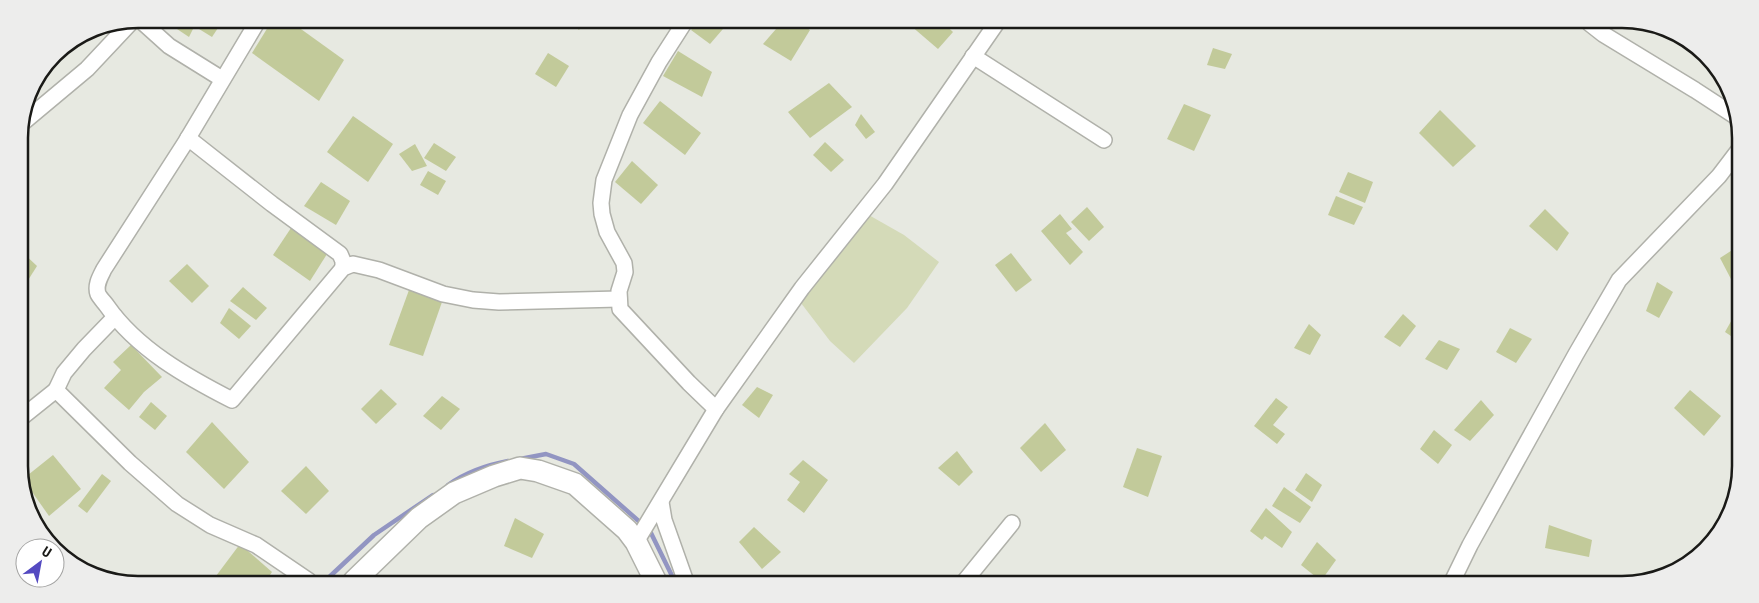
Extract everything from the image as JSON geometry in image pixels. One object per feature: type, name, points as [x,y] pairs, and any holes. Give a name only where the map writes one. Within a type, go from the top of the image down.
[{"type":"street","points":[[29,117],[87,69],[126,28]]},
{"type":"street","points":[[149,28],[169,46],[222,79]]},
{"type":"street","points":[[253,28],[188,138],[104,269],[97,283],[98,294],[122,326],[192,380],[232,400],[343,268],[353,264],[379,270],[443,294],[473,300],[499,302],[618,300]]},
{"type":"street","points":[[681,28],[659,62],[630,114],[604,180],[601,203],[604,224],[624,263],[625,272],[618,300],[620,309],[716,409]]},
{"type":"street","points":[[640,536],[716,409],[802,288],[885,184],[993,28]]},
{"type":"street","points":[[1595,28],[1728,112]]},
{"type":"street","points":[[974,56],[1104,140]]},
{"type":"street","points":[[188,138],[272,204],[340,254],[343,268]]},
{"type":"street","points":[[1456,575],[1494,502],[1619,280],[1719,176],[1732,159]]},
{"type":"street","points":[[28,412],[56,390],[64,373],[115,317]]},
{"type":"street","points":[[56,390],[130,463],[176,504],[210,525],[256,545],[302,576]]},
{"type":"street","points":[[359,576],[419,518],[454,493],[494,476],[520,468],[538,471],[575,484],[627,530],[640,536],[654,576]]},
{"type":"street","points":[[658,507],[684,576]]},
{"type":"street","points":[[969,575],[1012,523]]},
{"type":"green space","points":[[867,214],[904,235],[939,262],[907,308],[854,363],[830,341],[801,303]]},
{"type":"building","points":[[176,28],[194,28],[189,37]]},
{"type":"building","points":[[200,28],[218,28],[212,37]]},
{"type":"building","points":[[267,28],[300,28],[344,60],[319,101],[252,53]]},
{"type":"building","points":[[693,28],[724,28],[710,44],[691,30]]},
{"type":"building","points":[[777,28],[807,28],[810,30],[791,61],[763,44]]},
{"type":"building","points":[[914,28],[949,28],[953,32],[938,49]]},
{"type":"building","points":[[1213,48],[1232,54],[1225,69],[1207,65]]},
{"type":"building","points":[[678,51],[712,72],[702,97],[663,76]]},
{"type":"building","points":[[548,53],[569,66],[556,87],[535,74]]},
{"type":"building","points":[[829,83],[852,107],[810,138],[788,112]]},
{"type":"building","points":[[660,101],[701,133],[685,155],[643,123]]},
{"type":"building","points":[[1184,104],[1211,115],[1194,151],[1167,139]]},
{"type":"building","points":[[1440,110],[1476,146],[1453,167],[1419,133]]},
{"type":"building","points":[[861,114],[875,132],[866,139],[855,125]]},
{"type":"building","points":[[353,116],[393,144],[368,182],[327,152]]},
{"type":"building","points":[[825,142],[844,160],[831,172],[813,155]]},
{"type":"building","points":[[434,143],[456,157],[446,171],[424,158]]},
{"type":"building","points":[[415,144],[427,166],[412,171],[399,154]]},
{"type":"building","points":[[632,161],[658,185],[641,204],[615,182]]},
{"type":"building","points":[[428,171],[446,181],[438,195],[420,185]]},
{"type":"building","points":[[1348,172],[1373,182],[1365,203],[1339,192]]},
{"type":"building","points":[[321,182],[350,201],[336,225],[304,206]]},
{"type":"building","points":[[1336,196],[1363,207],[1354,225],[1328,215]]},
{"type":"building","points":[[1087,207],[1104,227],[1089,241],[1071,222]]},
{"type":"building","points":[[1545,209],[1569,233],[1557,251],[1529,226]]},
{"type":"building","points":[[1060,214],[1072,229],[1066,233],[1083,252],[1070,265],[1041,231]]},
{"type":"building","points":[[291,228],[327,254],[310,281],[273,255]]},
{"type":"building","points":[[1732,250],[1732,281],[1720,258]]},
{"type":"building","points":[[1011,253],[1032,280],[1016,292],[995,265]]},
{"type":"building","points":[[28,258],[37,266],[28,280]]},
{"type":"building","points":[[187,264],[209,286],[192,303],[169,281]]},
{"type":"building","points":[[1657,282],[1673,292],[1659,318],[1646,311]]},
{"type":"building","points":[[243,287],[267,308],[256,320],[230,301]]},
{"type":"building","points":[[409,290],[442,302],[423,356],[389,345]]},
{"type":"building","points":[[229,308],[251,326],[239,339],[220,323]]},
{"type":"building","points":[[1403,314],[1416,326],[1400,347],[1384,337]]},
{"type":"building","points":[[1732,320],[1732,337],[1725,332]]},
{"type":"building","points":[[1309,324],[1321,335],[1310,355],[1294,348]]},
{"type":"building","points":[[1510,328],[1532,339],[1516,363],[1496,352]]},
{"type":"building","points":[[1439,340],[1460,349],[1447,370],[1425,359]]},
{"type":"building","points":[[131,345],[162,377],[144,392],[129,410],[104,388],[121,370],[113,362]]},
{"type":"building","points":[[757,387],[773,395],[759,418],[742,405]]},
{"type":"building","points":[[381,389],[397,404],[376,424],[361,409]]},
{"type":"building","points":[[1690,390],[1721,416],[1704,436],[1674,408]]},
{"type":"building","points":[[442,396],[460,409],[441,430],[423,416]]},
{"type":"building","points":[[1276,398],[1288,407],[1273,425],[1285,434],[1277,444],[1254,426]]},
{"type":"building","points":[[1481,400],[1494,415],[1470,441],[1454,430]]},
{"type":"building","points":[[151,402],[167,416],[155,430],[139,417]]},
{"type":"building","points":[[212,422],[249,462],[224,489],[186,452]]},
{"type":"building","points":[[1045,423],[1066,450],[1041,472],[1020,448]]},
{"type":"building","points":[[1434,430],[1452,445],[1438,464],[1420,449]]},
{"type":"building","points":[[1137,448],[1162,456],[1148,497],[1123,487]]},
{"type":"building","points":[[957,451],[973,472],[959,486],[938,468]]},
{"type":"building","points":[[53,455],[81,489],[49,516],[31,490],[28,475]]},
{"type":"building","points":[[803,460],[828,480],[804,513],[787,500],[800,482],[789,474]]},
{"type":"building","points":[[306,466],[329,491],[306,514],[281,491]]},
{"type":"building","points":[[1306,473],[1322,485],[1312,502],[1295,490]]},
{"type":"building","points":[[102,474],[111,481],[87,513],[78,506]]},
{"type":"building","points":[[1284,487],[1311,507],[1300,523],[1272,506]]},
{"type":"building","points":[[1266,508],[1292,532],[1282,548],[1265,536],[1262,540],[1250,531]]},
{"type":"building","points":[[515,518],[544,534],[532,558],[504,546]]},
{"type":"building","points":[[1549,525],[1592,540],[1589,557],[1545,548]]},
{"type":"building","points":[[754,527],[781,552],[762,569],[739,542]]},
{"type":"building","points":[[1317,542],[1336,560],[1325,575],[1314,575],[1301,565]]},
{"type":"building","points":[[240,544],[272,572],[269,576],[216,576]]},
{"type":"waterway","points":[[520,459],[546,454],[574,464],[650,531],[672,576]]},
{"type":"waterway","points":[[448,485],[477,470],[508,461]]},
{"type":"waterway","points":[[330,576],[374,535],[433,495]]}]
